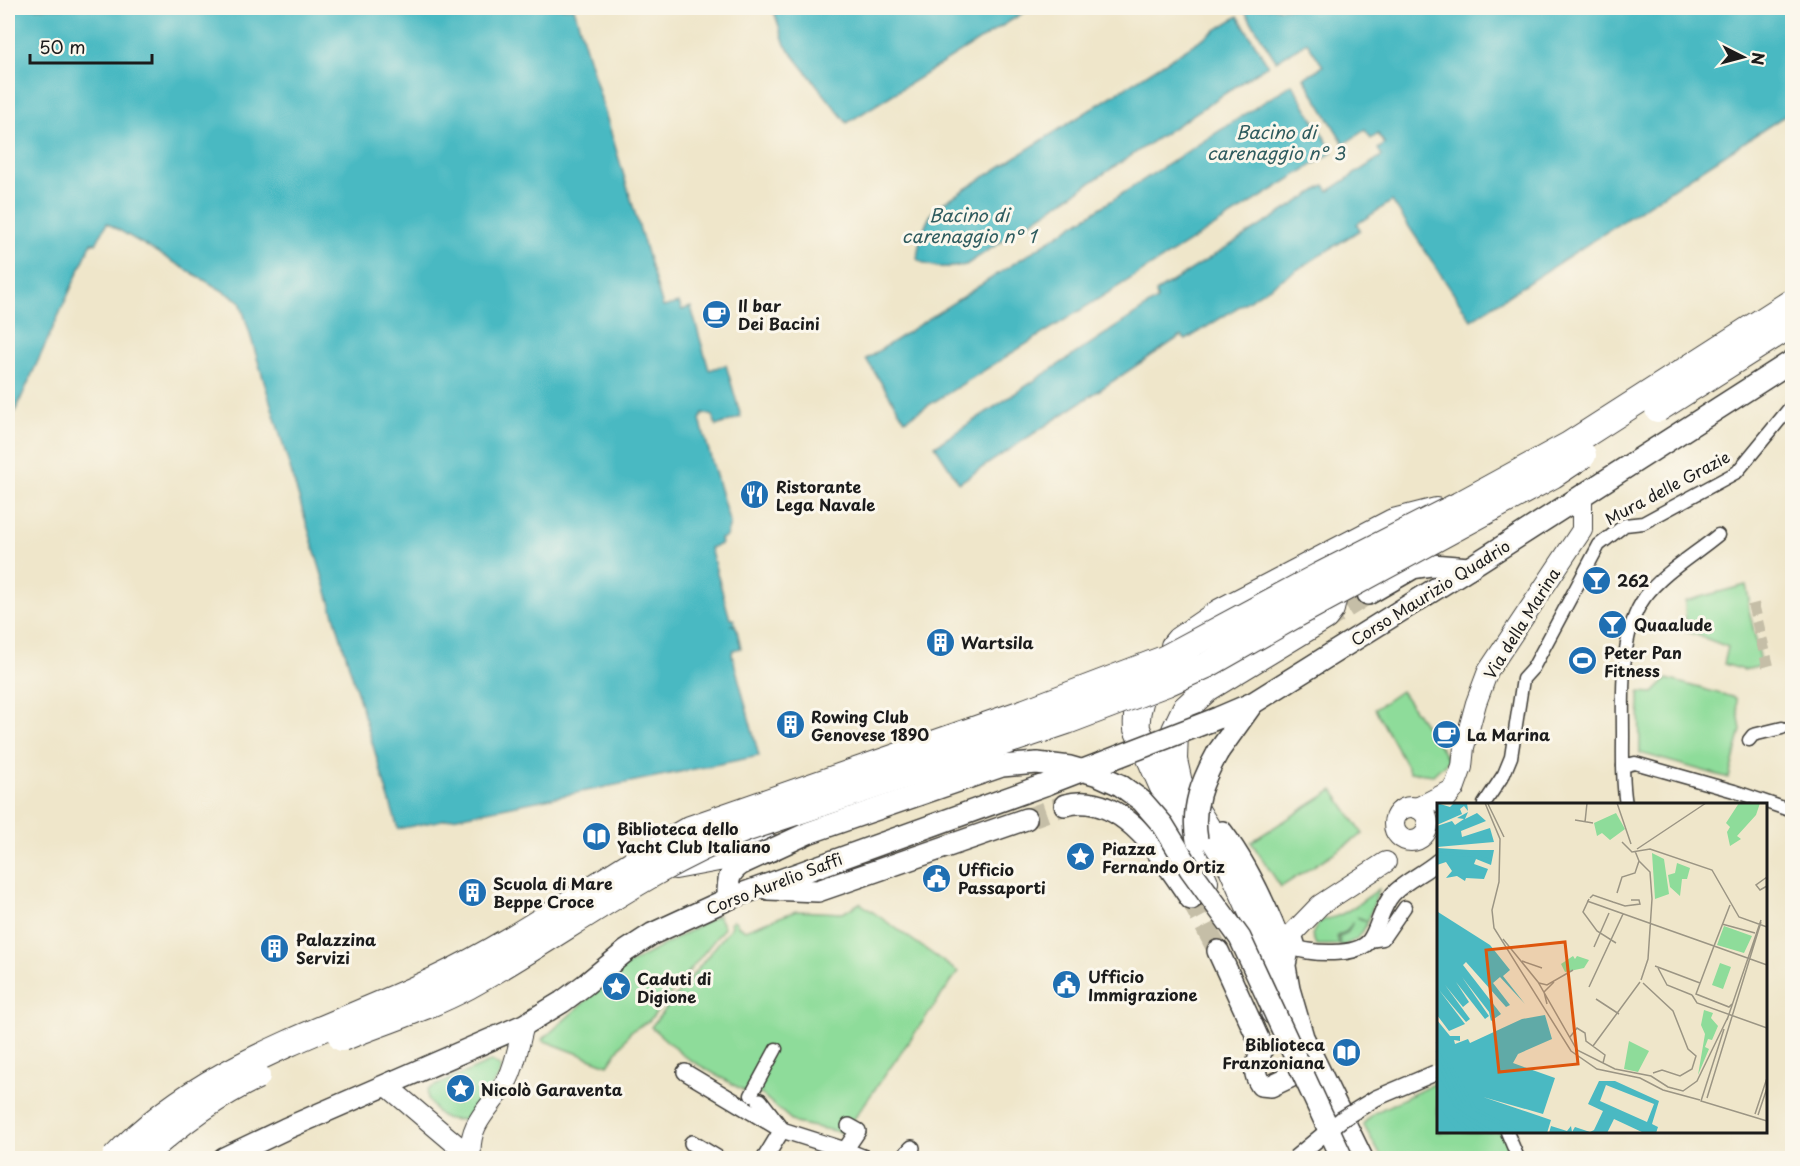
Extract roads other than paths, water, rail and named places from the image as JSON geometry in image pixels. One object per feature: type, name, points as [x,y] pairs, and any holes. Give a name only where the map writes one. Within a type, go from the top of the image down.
[{"type":"highway","points":[[115,1158],[165,1112],[201,1087],[254,1059],[434,981],[518,936],[647,854],[690,830],[1025,712],[1164,659],[1319,576],[1459,506],[1569,445],[1792,302]]},
{"type":"highway","points":[[140,1158],[168,1133],[251,1079],[322,1046],[465,987],[657,870],[705,844],[1128,699],[1207,665],[1335,592],[1552,475],[1792,324]]},
{"type":"highway","points":[[1230,943],[1137,729],[1136,717],[1151,676],[1179,640],[1220,612],[1393,522],[1459,506]]},
{"type":"highway","points":[[1274,1012],[1269,970],[1253,915],[1232,868],[1179,783],[1174,760],[1175,730],[1185,709],[1208,688],[1324,617],[1331,609],[1335,592]]},
{"type":"highway","points":[[657,870],[798,843],[1011,784],[1035,771],[1066,774],[1095,782],[1128,801],[1156,829],[1230,943]]},
{"type":"main road","name":"Corso Maurizio Quadrio","points":[[1047,784],[1253,703],[1792,361]]},
{"type":"main road","points":[[1368,594],[1413,567],[1432,565],[1469,568]]},
{"type":"main road","points":[[1253,703],[1218,752],[1202,783],[1195,810],[1195,827],[1262,1050],[1255,1071],[1261,1085],[1271,1086],[1293,1073],[1303,1037]]},
{"type":"main road","points":[[1180,760],[1191,790],[1240,857],[1286,949],[1303,1037],[1362,1158]]},
{"type":"main road","points":[[728,898],[728,878],[732,871],[744,863],[808,833],[1002,766],[1037,763],[1061,765],[1098,775],[1120,785],[1142,801],[1163,825],[1190,868],[1230,943],[1293,1073],[1340,1157]]},
{"type":"main road","name":"Corso Aurelio Saffi","points":[[224,1158],[524,1025],[578,990],[626,951],[652,934],[728,898],[1011,784],[1047,784]]},
{"type":"main road","points":[[1065,805],[1083,802],[1118,814],[1131,824],[1160,856],[1191,899]]},
{"type":"main road","points":[[755,889],[818,891],[1026,819]]},
{"type":"main road","points":[[1230,943],[1274,1012],[1340,1157]]},
{"type":"street","name":"Mura delle Grazie","points":[[1485,803],[1504,774],[1511,758],[1523,679],[1533,668],[1599,545],[1625,525],[1643,523],[1737,472],[1792,405]]},
{"type":"street","name":"Via della Marina","points":[[1448,797],[1462,767],[1464,747],[1476,703],[1488,671],[1582,530],[1582,496]]},
{"type":"street","points":[[1626,803],[1623,766],[1623,676],[1633,622],[1645,597],[1672,571],[1718,535]]},
{"type":"street","points":[[1749,740],[1753,735],[1782,728]]},
{"type":"street","points":[[1623,766],[1635,763],[1734,791],[1792,811]]},
{"type":"street","points":[[1286,949],[1320,905],[1386,862],[1405,838],[1423,836],[1428,826],[1428,812],[1406,807],[1396,814],[1394,824],[1405,838]]},
{"type":"street","points":[[1286,949],[1317,953],[1363,947],[1369,941],[1391,896],[1437,862]]},
{"type":"street","points":[[1369,941],[1383,939],[1406,907]]},
{"type":"street","points":[[472,1158],[470,1144],[472,1134],[507,1080],[524,1025]]},
{"type":"street","points":[[776,1049],[755,1098],[782,1131]]},
{"type":"street","points":[[685,1072],[782,1131],[865,1158]]},
{"type":"street","points":[[1295,1158],[1342,1119],[1376,1098],[1437,1073]]},
{"type":"street","points":[[386,1085],[472,1158]]},
{"type":"street","points":[[845,1150],[858,1131],[849,1125]]},
{"type":"street","points":[[765,1158],[782,1131]]},
{"type":"street","points":[[1509,1139],[1518,1158]]},
{"type":"street","points":[[692,1143],[717,1158]]},
{"type":"water","points":[[8,8],[574,8],[663,307],[679,303],[682,310],[691,307],[709,370],[726,365],[741,417],[716,426],[713,416],[703,413],[700,420],[730,524],[726,537],[720,539],[721,544],[710,548],[730,619],[734,619],[735,624],[732,625],[736,626],[741,648],[733,650],[732,654],[759,756],[398,829],[240,301],[107,223],[96,244],[92,242],[8,427]]},
{"type":"water","points":[[773,8],[1031,8],[847,123],[785,45]]},
{"type":"water","points":[[1248,8],[1792,8],[1792,111],[1471,320],[1392,201],[1357,224],[1360,230],[1186,340],[1181,336],[959,483],[935,446],[1157,300],[1156,292],[1325,185],[1329,191],[1382,156],[1378,149],[1385,144],[1378,134],[1371,139],[1365,130],[1344,144],[1304,78],[1323,66],[1307,42],[1276,61],[1244,10]]},
{"type":"water","name":"Bacino di carenaggio n° 1","points":[[1238,16],[1268,65],[966,265],[934,267],[917,259],[923,232],[935,208]]},
{"type":"water","name":"Bacino di carenaggio n° 3","points":[[1292,84],[1333,152],[905,420],[866,359]]},
{"type":"tunnel","points":[[1320,624],[1368,594]]},
{"type":"tunnel","points":[[1753,604],[1768,666]]},
{"type":"tunnel","points":[[1026,819],[1065,805]]},
{"type":"tunnel","points":[[1191,899],[1218,951]]},
{"type":"place","name":"Il bar Dei Bacini","points":[[717,314]]},
{"type":"place","name":"Ristorante Lega Navale","points":[[755,495]]},
{"type":"place","name":"262","points":[[1596,580]]},
{"type":"place","name":"Quaalude","points":[[1613,624]]},
{"type":"place","name":"Wartsila","points":[[940,642]]},
{"type":"place","name":"Peter Pan Fitness","points":[[1583,661]]},
{"type":"place","name":"Rowing Club Genovese 1890","points":[[790,725]]},
{"type":"place","name":"La Marina","points":[[1446,734]]},
{"type":"place","name":"Biblioteca dello Yacht Club Italiano","points":[[596,837]]},
{"type":"place","name":"Piazza Fernando Ortiz","points":[[1081,857]]},
{"type":"place","name":"Ufficio Passaporti","points":[[937,878]]},
{"type":"place","name":"Scuola di Mare Beppe Croce","points":[[472,892]]},
{"type":"place","name":"Palazzina Servizi","points":[[275,948]]},
{"type":"place","name":"Ufficio Immigrazione","points":[[1067,985]]},
{"type":"place","name":"Caduti di Digione","points":[[616,987]]},
{"type":"place","name":"Biblioteca Franzoniana","points":[[1346,1053]]},
{"type":"place","name":"Nicolò Garaventa","points":[[460,1089]]}]
